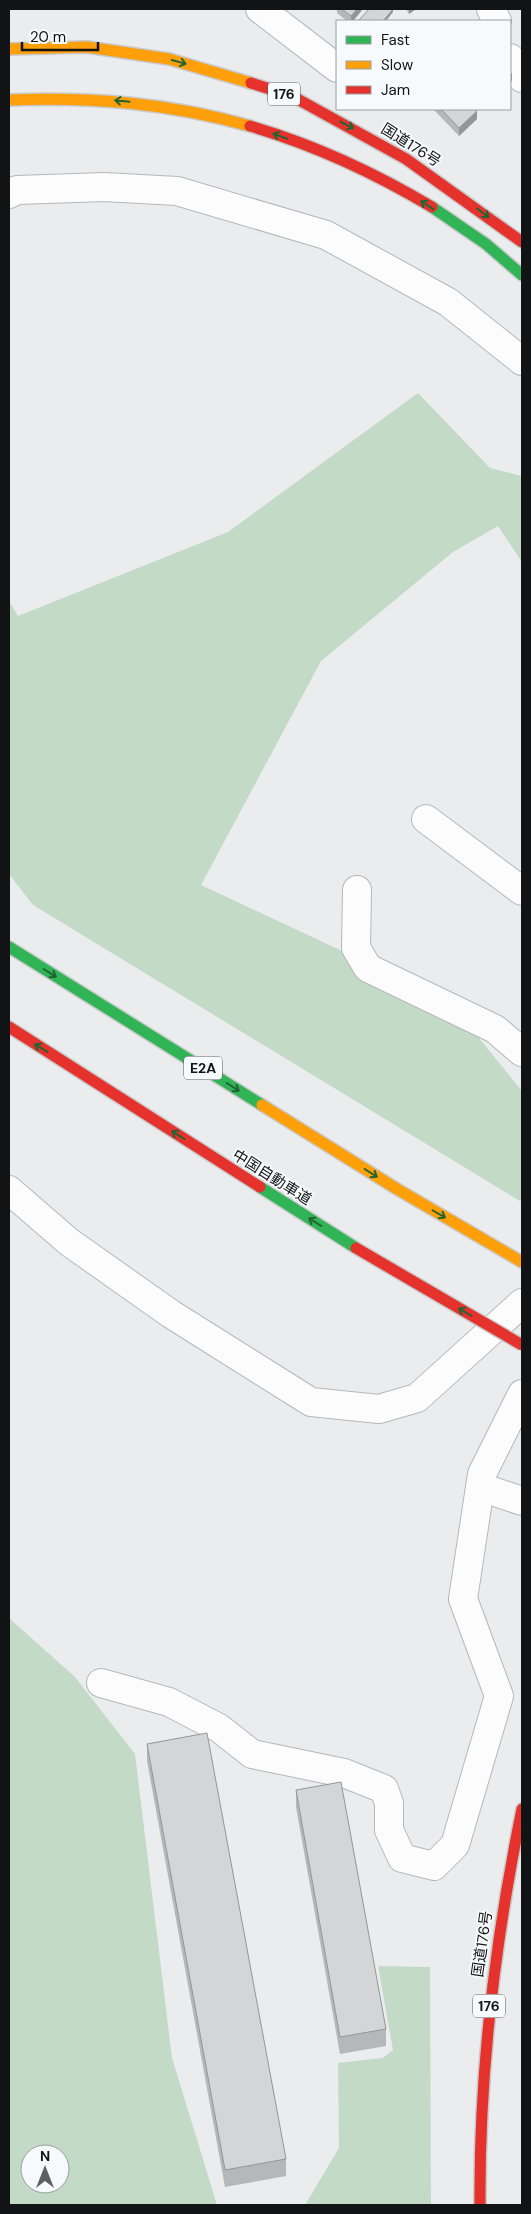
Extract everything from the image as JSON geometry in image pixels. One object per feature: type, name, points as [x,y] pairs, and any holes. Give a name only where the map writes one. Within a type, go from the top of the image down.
[{"type":"highway","name":"国道176号","points":[[9,49],[87,47],[169,59],[292,96],[406,158],[522,242]]},
{"type":"highway","points":[[9,100],[56,98],[116,100],[175,108],[257,128],[340,158],[415,197],[462,227],[505,259],[522,275]]},
{"type":"highway","name":"E2A","points":[[9,947],[397,1189],[522,1262]]},
{"type":"highway","name":"中国自動車道","points":[[9,1027],[356,1248],[522,1345]]},
{"type":"highway","name":"国道176号","points":[[480,2205],[483,2073],[491,1982],[500,1914],[522,1809]]},
{"type":"street","points":[[260,9],[336,67]]},
{"type":"street","points":[[511,60],[522,78]]},
{"type":"street","points":[[9,194],[17,190],[104,187],[177,191],[326,234],[448,302],[522,361]]},
{"type":"street","points":[[426,819],[522,891]]},
{"type":"street","points":[[357,890],[356,948],[368,968],[495,1029],[522,1052]]},
{"type":"street","points":[[9,1190],[69,1242],[163,1308],[312,1402],[379,1409],[417,1398],[521,1302]]},
{"type":"street","points":[[100,1683],[169,1702],[219,1728],[252,1754],[344,1773],[384,1790],[388,1803],[389,1830],[402,1858],[434,1866],[456,1845],[499,1696],[463,1599],[482,1474],[522,1394]]},
{"type":"street","points":[[480,1486],[522,1501]]},
{"type":"green space","points":[[418,393],[490,468],[522,476],[522,562],[498,526],[453,552],[321,661],[201,885],[449,1001],[522,1091],[522,1197],[520,1201],[33,905],[9,874],[9,601],[18,616],[228,532]]},
{"type":"green space","points":[[9,1618],[75,1677],[135,1754],[172,2058],[217,2205],[9,2205]]},
{"type":"green space","points":[[378,1966],[430,1967],[431,2205],[305,2205],[339,2148],[338,2063],[383,2058],[393,2050]]},
{"type":"building","points":[[342,9],[357,9],[351,16]]},
{"type":"building","points":[[369,9],[393,9],[384,20],[359,20]]},
{"type":"building","points":[[442,110],[477,111],[459,128]]},
{"type":"building","points":[[207,1733],[286,2159],[225,2170],[147,1744]]},
{"type":"building","points":[[341,1782],[386,2029],[340,2037],[296,1790]]},
{"type":"traffic: fast","points":[[432,207],[486,244],[522,275]]},
{"type":"traffic: fast","points":[[9,947],[262,1105]]},
{"type":"traffic: fast","points":[[260,1187],[356,1248]]},
{"type":"traffic: slow","points":[[9,49],[87,47],[169,59],[251,83]]},
{"type":"traffic: slow","points":[[9,100],[40,99],[131,103],[190,112],[250,126]]},
{"type":"traffic: slow","points":[[262,1105],[397,1189],[522,1262]]},
{"type":"traffic: jam","points":[[251,83],[292,96],[406,159],[522,242]]},
{"type":"traffic: jam","points":[[250,126],[298,142],[367,171],[432,207]]},
{"type":"traffic: jam","points":[[9,1027],[260,1187]]},
{"type":"traffic: jam","points":[[356,1248],[522,1345]]},
{"type":"traffic: jam","points":[[480,2205],[482,2105],[490,2006],[504,1907],[522,1809]]}]
